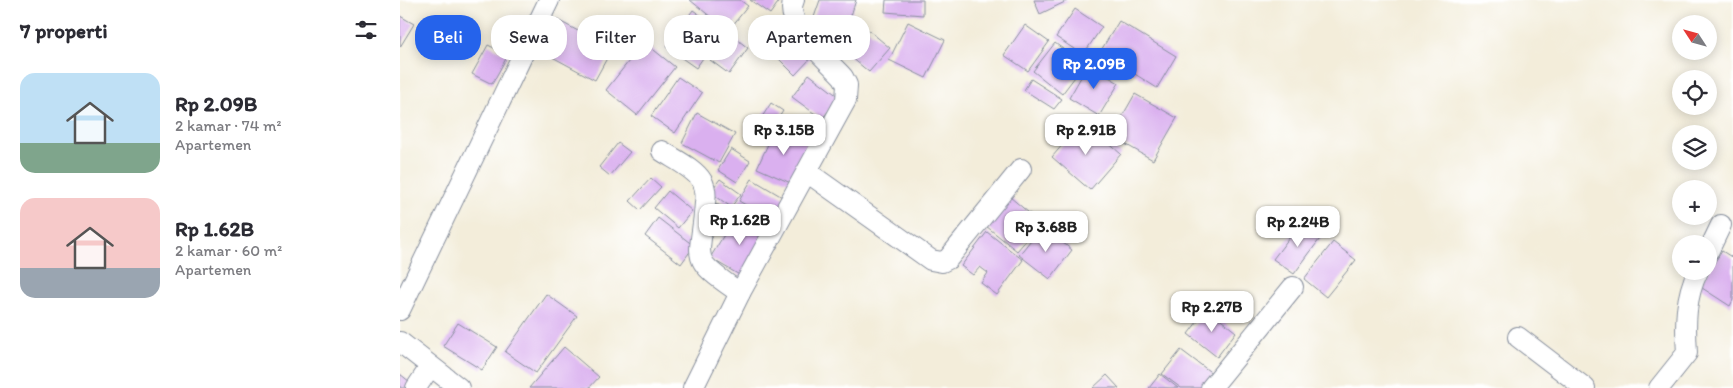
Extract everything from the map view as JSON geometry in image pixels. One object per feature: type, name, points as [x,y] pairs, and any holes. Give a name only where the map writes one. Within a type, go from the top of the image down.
[{"type":"street","points":[[400,310],[548,0]]},
{"type":"street","points":[[693,388],[740,293],[842,109],[847,86],[843,77],[797,28],[792,16],[794,0]]},
{"type":"street","points":[[662,150],[696,174],[702,182],[706,192],[698,249],[702,262],[710,273],[740,293]]},
{"type":"street","points":[[807,172],[931,260],[942,262],[948,260],[1021,169]]},
{"type":"street","points":[[1716,235],[1721,225]]},
{"type":"street","points":[[1659,388],[1687,353],[1685,324],[1689,296],[1695,280]]},
{"type":"street","points":[[1211,388],[1293,287]]},
{"type":"street","points":[[1518,337],[1585,388]]},
{"type":"street","points":[[400,342],[459,388]]},
{"type":"street","points":[[416,388],[430,367]]},
{"type":"building","points":[[690,0],[740,0],[748,6],[738,18],[738,15],[708,15]]},
{"type":"building","points":[[750,0],[780,0],[770,14]]},
{"type":"building","points":[[820,0],[856,0],[851,15],[815,15]]},
{"type":"building","points":[[886,0],[923,0],[923,15],[885,12]]},
{"type":"building","points":[[1034,0],[1069,0],[1040,14]]},
{"type":"building","points":[[1075,9],[1102,27],[1083,55],[1056,37]]},
{"type":"building","points":[[693,10],[700,15],[689,15]]},
{"type":"building","points":[[400,16],[414,24],[400,47]]},
{"type":"building","points":[[1119,21],[1176,56],[1157,88],[1100,52]]},
{"type":"building","points":[[908,22],[945,40],[926,78],[889,60]]},
{"type":"building","points":[[567,25],[577,30],[577,60],[606,60],[595,80],[558,60],[567,60]]},
{"type":"building","points":[[1025,25],[1049,42],[1028,71],[1004,55]]},
{"type":"building","points":[[870,31],[890,48],[869,72],[855,60],[870,60]]},
{"type":"building","points":[[738,40],[748,48],[729,74],[710,60],[738,60]]},
{"type":"building","points":[[1055,43],[1084,65],[1062,94],[1033,71]]},
{"type":"building","points":[[488,45],[491,46],[491,60],[505,60],[492,84],[472,74]]},
{"type":"building","points":[[654,50],[675,67],[637,115],[606,90],[630,60],[654,60]]},
{"type":"building","points":[[685,60],[702,60],[696,68]]},
{"type":"building","points":[[780,60],[809,60],[795,75]]},
{"type":"building","points":[[1088,65],[1119,83],[1099,116],[1069,98]]},
{"type":"building","points":[[809,74],[839,97],[822,119],[792,97]]},
{"type":"building","points":[[678,77],[702,93],[675,133],[651,116]]},
{"type":"building","points":[[1031,79],[1062,99],[1054,109],[1024,90]]},
{"type":"building","points":[[1135,94],[1177,118],[1153,160],[1111,136]]},
{"type":"building","points":[[771,103],[783,111],[765,139],[753,131]]},
{"type":"building","points":[[697,113],[735,134],[719,163],[682,143]]},
{"type":"building","points":[[1083,121],[1121,154],[1090,190],[1052,157]]},
{"type":"building","points":[[775,129],[811,145],[793,184],[757,168]]},
{"type":"building","points":[[618,143],[630,152],[610,176],[599,167]]},
{"type":"building","points":[[731,149],[750,161],[737,182],[718,170]]},
{"type":"building","points":[[651,178],[661,187],[640,210],[630,201]]},
{"type":"building","points":[[720,179],[741,194],[731,207],[710,192]]},
{"type":"building","points":[[752,179],[789,201],[776,223],[739,201]]},
{"type":"building","points":[[668,191],[692,211],[678,228],[654,208]]},
{"type":"building","points":[[1010,197],[1041,223],[1017,251],[986,226]]},
{"type":"building","points":[[717,204],[733,214],[721,233],[705,223]]},
{"type":"building","points":[[736,215],[769,234],[743,277],[710,258]]},
{"type":"building","points":[[658,218],[694,246],[681,264],[645,236]]},
{"type":"building","points":[[1302,221],[1322,236],[1294,274],[1273,259]]},
{"type":"building","points":[[1042,226],[1072,250],[1050,279],[1019,255]]},
{"type":"building","points":[[987,232],[1023,260],[997,295],[981,283],[988,273],[980,267],[973,275],[961,266]]},
{"type":"building","points":[[1333,242],[1356,260],[1326,297],[1304,279]]},
{"type":"building","points":[[1722,251],[1733,258],[1733,300],[1730,306],[1699,286],[1703,280],[1717,280],[1717,259]]},
{"type":"building","points":[[546,294],[577,316],[536,373],[505,352]]},
{"type":"building","points":[[1207,309],[1236,332],[1217,357],[1188,334]]},
{"type":"building","points":[[458,323],[497,347],[482,370],[443,346]]},
{"type":"building","points":[[564,347],[599,377],[589,388],[529,388]]},
{"type":"building","points":[[1181,350],[1213,374],[1203,388],[1181,388],[1162,374]]},
{"type":"building","points":[[400,374],[415,386],[414,388],[400,388]]},
{"type":"building","points":[[1160,374],[1178,388],[1149,388]]},
{"type":"building","points":[[1107,375],[1119,388],[1093,388]]}]
